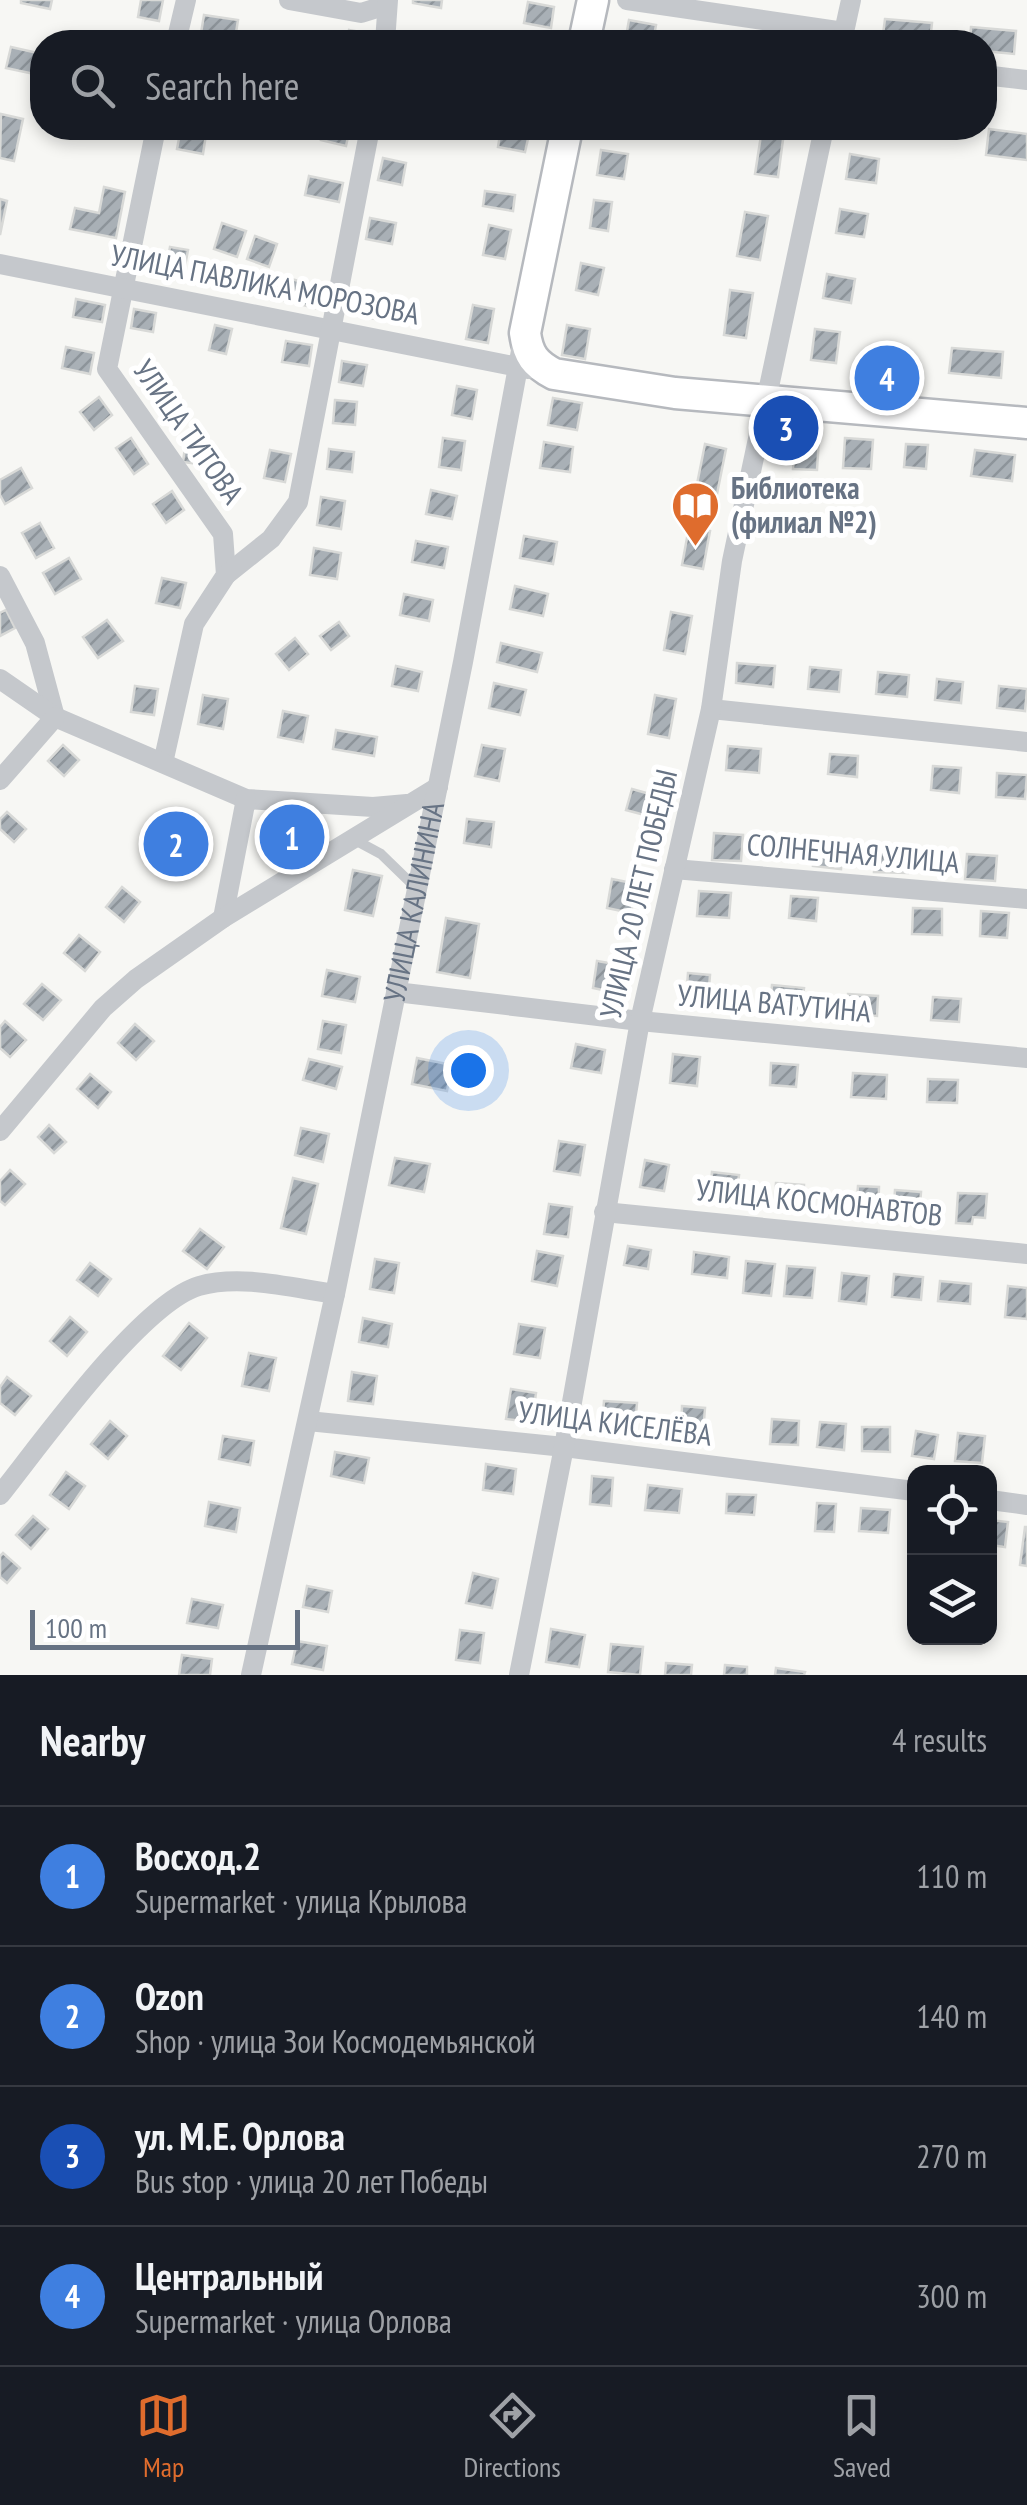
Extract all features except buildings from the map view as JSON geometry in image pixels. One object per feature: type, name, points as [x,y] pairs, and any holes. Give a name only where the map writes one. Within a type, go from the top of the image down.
[{"type":"main road","points":[[587,30],[593,0]]},
{"type":"main road","name":"УЛИЦА КАЛИНИНА","points":[[525,333],[565,140]]},
{"type":"main road","points":[[525,333],[533,360],[554,374],[675,393],[1027,423]]},
{"type":"street","points":[[179,30],[186,0]]},
{"type":"street","points":[[289,0],[361,13],[388,2],[385,30]]},
{"type":"street","points":[[627,0],[802,30]]},
{"type":"street","points":[[845,30],[851,0]]},
{"type":"street","points":[[997,77],[1027,80]]},
{"type":"street","name":"УЛИЦА ТИТОВА","points":[[153,140],[107,369],[223,534],[226,575]]},
{"type":"street","points":[[163,762],[194,624],[226,575],[271,539],[298,502],[368,140]]},
{"type":"street","name":"УЛИЦА 20 ЛЕТ ПОБЕДЫ","points":[[519,1675],[640,1022],[712,709],[732,561],[822,140]]},
{"type":"street","name":"УЛИЦА ПАВЛИКА МОРОЗОВА","points":[[0,264],[554,374]]},
{"type":"street","name":"УЛИЦА КАЛИНИНА","points":[[251,1675],[335,1294],[525,333]]},
{"type":"street","points":[[0,576],[35,644],[54,717]]},
{"type":"street","points":[[0,679],[54,717],[246,800],[373,807],[414,804]]},
{"type":"street","points":[[712,709],[1027,742]]},
{"type":"street","points":[[0,780],[54,717]]},
{"type":"street","points":[[0,1131],[103,1008],[136,979],[223,918],[438,787]]},
{"type":"street","points":[[223,918],[246,800]]},
{"type":"street","name":"СОЛНЕЧНАЯ УЛИЦА","points":[[674,869],[1027,898]]},
{"type":"street","name":"УЛИЦА ВАТУТИНА","points":[[396,992],[640,1022],[1027,1058]]},
{"type":"street","name":"УЛИЦА КОСМОНАВТОВ","points":[[604,1212],[1027,1254]]},
{"type":"street","points":[[0,1495],[98,1371],[165,1305],[194,1287],[217,1282],[256,1283],[335,1294]]},
{"type":"street","name":"УЛИЦА КИСЕЛЁВА","points":[[308,1421],[564,1447],[907,1489]]},
{"type":"street","points":[[997,1501],[1027,1505]]},
{"type":"lane","points":[[354,839],[394,864],[417,889]]},
{"type":"place","name":"Центральный","points":[[887,378]]},
{"type":"place","name":"ул. М.Е. Орлова","points":[[786,428]]},
{"type":"place","name":"Библиотека (филиал №2)","points":[[696,548]]},
{"type":"place","name":"Восход.2","points":[[292,837]]},
{"type":"place","name":"Ozon","points":[[176,844]]}]
